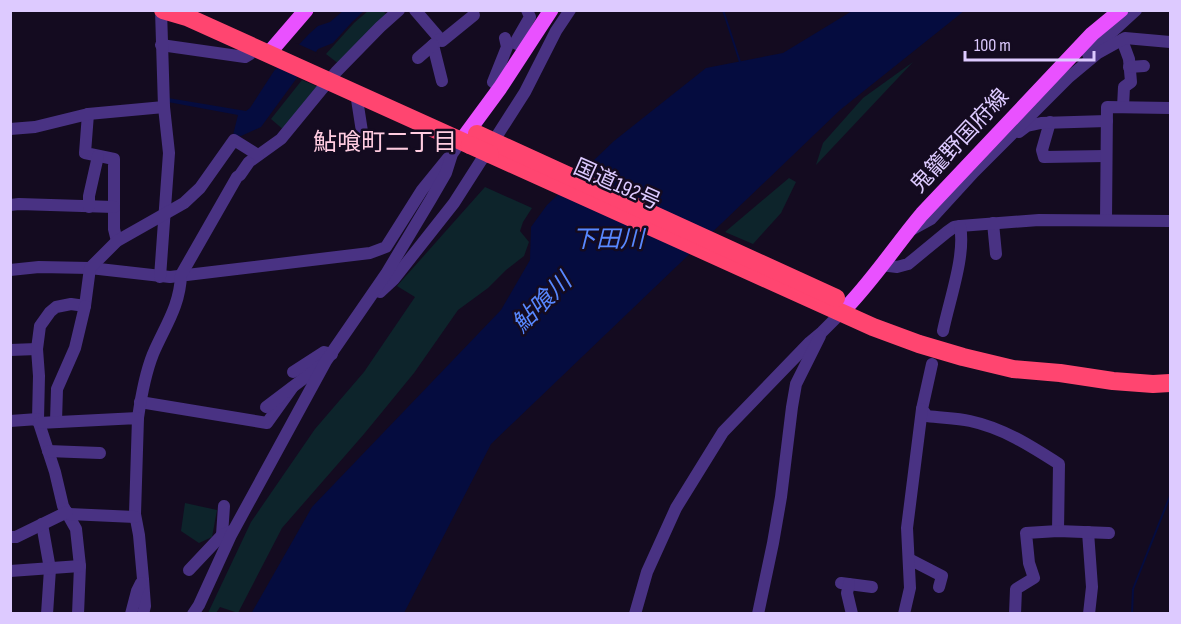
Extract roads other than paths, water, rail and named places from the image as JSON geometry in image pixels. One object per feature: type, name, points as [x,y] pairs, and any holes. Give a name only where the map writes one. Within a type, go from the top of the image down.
[{"type":"highway","name":"国道192号","points":[[162,10],[187,17],[315,68],[466,141]]},
{"type":"highway","name":"国道192号","points":[[197,10],[273,50]]},
{"type":"highway","name":"国道192号","points":[[333,77],[356,93],[839,305],[966,348],[1026,362],[1060,373],[1113,381],[1170,383]]},
{"type":"main road","points":[[273,50],[306,10]]},
{"type":"main road","points":[[466,141],[551,10]]},
{"type":"main road","name":"鬼籠野国府線","points":[[839,305],[881,265],[922,214],[1092,34],[1121,10]]},
{"type":"street","points":[[160,277],[169,153],[164,107],[162,10]]},
{"type":"street","points":[[143,614],[145,606],[143,579],[135,517],[138,418],[140,402],[153,356],[181,291],[181,275],[237,177],[249,162],[281,139],[333,77],[399,10]]},
{"type":"street","points":[[415,10],[436,42],[442,81]]},
{"type":"street","points":[[526,48],[515,43],[530,17],[527,10]]},
{"type":"street","points":[[368,301],[394,279],[454,203],[525,92],[552,38],[570,10]]},
{"type":"street","points":[[1068,78],[1071,71],[1094,47],[1136,10]]},
{"type":"street","points":[[418,58],[474,15]]},
{"type":"street","points":[[904,235],[930,219],[1068,78],[1098,53],[1125,38],[1170,42]]},
{"type":"street","points":[[500,88],[493,82],[507,47],[505,39]]},
{"type":"street","points":[[1122,40],[1129,59],[1131,82],[1124,87],[1123,107]]},
{"type":"street","points":[[161,45],[245,57],[273,50]]},
{"type":"street","points":[[1129,67],[1144,66]]},
{"type":"street","points":[[356,93],[363,138]]},
{"type":"street","points":[[1027,119],[1038,113],[1052,100]]},
{"type":"street","points":[[10,129],[35,127],[88,114],[164,107]]},
{"type":"street","points":[[1106,220],[1107,107],[1170,108]]},
{"type":"street","points":[[88,114],[85,153],[114,159],[114,229],[117,241]]},
{"type":"street","points":[[1010,136],[1028,126],[1041,123],[1107,121]]},
{"type":"street","points":[[1050,123],[1042,150],[1044,157],[1106,156]]},
{"type":"street","points":[[56,421],[57,389],[75,348],[85,306],[90,268],[117,241],[184,203],[200,188],[234,140],[258,155]]},
{"type":"street","points":[[192,614],[199,605],[227,533],[329,358],[368,301],[466,141]]},
{"type":"street","points":[[10,270],[39,267],[90,268],[170,277],[370,253],[386,247],[422,190],[441,166],[466,141]]},
{"type":"street","points":[[89,207],[89,196],[98,156]]},
{"type":"street","points":[[10,205],[114,207]]},
{"type":"street","points":[[881,265],[902,267],[909,264],[947,232],[960,226],[1039,220],[1170,221]]},
{"type":"street","points":[[993,223],[996,254]]},
{"type":"street","points":[[942,331],[960,257],[962,235],[960,226]]},
{"type":"street","points":[[78,614],[80,566],[76,529],[63,506],[39,421],[39,376],[36,349],[40,326],[50,312],[56,307],[71,304],[85,306]]},
{"type":"street","points":[[758,614],[774,543],[796,384],[822,332],[839,305]]},
{"type":"street","points":[[635,614],[647,572],[676,508],[723,432],[822,332]]},
{"type":"street","points":[[10,350],[36,349]]},
{"type":"street","points":[[293,372],[324,352],[329,358]]},
{"type":"street","points":[[266,407],[329,358]]},
{"type":"street","points":[[904,614],[910,588],[907,528],[922,409],[932,364]]},
{"type":"street","points":[[140,402],[267,423],[292,388]]},
{"type":"street","points":[[922,409],[927,416],[969,420],[1001,430],[1032,446],[1059,464],[1058,531]]},
{"type":"street","points":[[10,421],[138,418]]},
{"type":"street","points":[[48,451],[100,453]]},
{"type":"street","points":[[224,506],[227,533]]},
{"type":"street","points":[[10,537],[16,537],[68,513],[135,517]]},
{"type":"street","points":[[42,524],[50,568],[47,614]]},
{"type":"street","points":[[1088,532],[1092,587],[1089,614]]},
{"type":"street","points":[[1015,614],[1016,589],[1034,578],[1029,563],[1026,533],[1108,532]]},
{"type":"street","points":[[189,570],[227,533]]},
{"type":"street","points":[[909,559],[942,576],[939,586]]},
{"type":"street","points":[[10,571],[80,566]]},
{"type":"street","points":[[131,614],[143,579]]},
{"type":"street","points":[[852,614],[845,583],[872,587]]},
{"type":"water","points":[[343,11],[364,11],[333,43],[318,49],[261,127],[241,136],[233,135],[238,115],[168,102],[168,98],[246,111],[274,71],[309,34],[318,26],[330,22]]},
{"type":"water","name":"下田川","points":[[852,11],[964,11],[840,110],[491,444],[404,613],[251,614],[312,507],[501,310],[530,260],[531,227],[547,205],[614,141],[706,68],[783,53]]},
{"type":"waterway","points":[[723,10],[740,62]]},
{"type":"waterway","points":[[1132,614],[1133,589],[1170,496]]},
{"type":"district","name":"鮎喰町二丁目","points":[[385,142]]},
{"type":"water label","name":"鮎喰川","points":[[542,303]]}]
